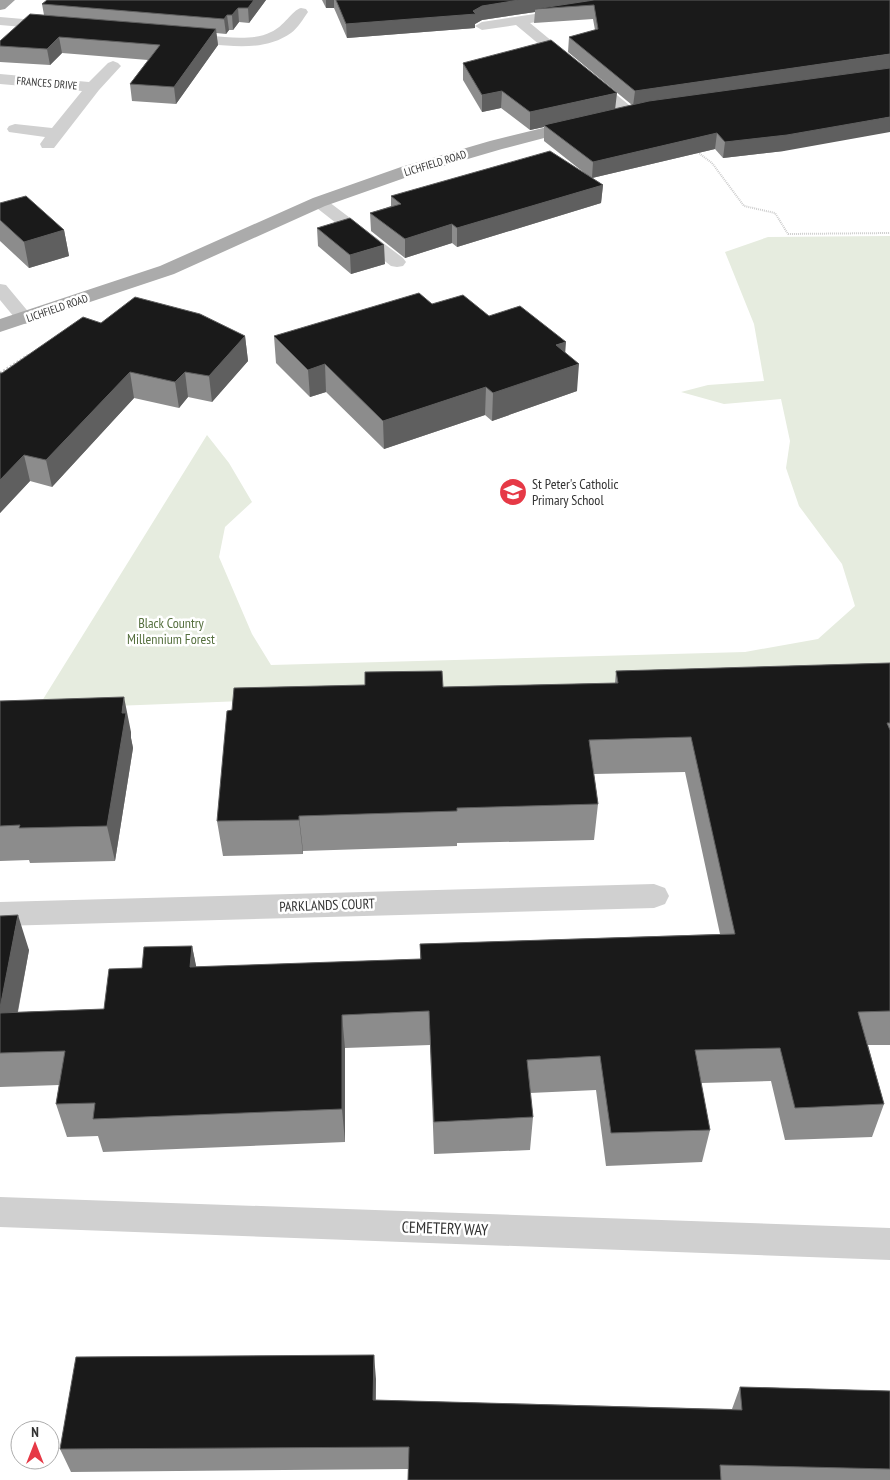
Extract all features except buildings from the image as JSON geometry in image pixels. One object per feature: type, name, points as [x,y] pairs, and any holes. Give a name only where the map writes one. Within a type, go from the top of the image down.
[{"type":"highway","points":[[0,6],[8,0]]},
{"type":"main road","points":[[612,117],[647,110]]},
{"type":"main road","name":"LICHFIELD ROAD","points":[[0,326],[26,319],[173,267],[319,202],[407,171],[496,145],[594,121]]},
{"type":"street","points":[[164,34],[251,42],[271,39],[286,30],[301,12]]},
{"type":"street","points":[[0,21],[77,27]]},
{"type":"street","name":"FRANCES DRIVE","points":[[15,130],[52,138],[93,86],[113,66]]},
{"type":"street","name":"FRANCES DRIVE","points":[[0,79],[93,86]]},
{"type":"street","name":"PARKLANDS COURT","points":[[0,914],[654,896]]},
{"type":"lane","points":[[482,26],[584,10]]},
{"type":"lane","points":[[520,21],[630,113]]},
{"type":"lane","points":[[319,202],[397,262]]},
{"type":"lane","points":[[0,289],[26,319]]},
{"type":"lane","name":"CEMETERY WAY","points":[[0,1212],[890,1244]]},
{"type":"path","points":[[696,152],[712,163],[744,206],[775,213],[788,234],[890,232]]},
{"type":"green space","name":"Black Country Millennium Forest","points":[[890,236],[890,676],[37,709],[207,435],[229,463],[252,502],[225,527],[219,557],[252,634],[271,665],[745,652],[818,639],[855,606],[842,564],[799,506],[786,468],[790,441],[781,399],[724,404],[681,392],[708,385],[764,381],[754,324],[725,252],[768,237]]},
{"type":"place","name":"St Peter's Catholic Primary School","points":[[513,492]]}]
